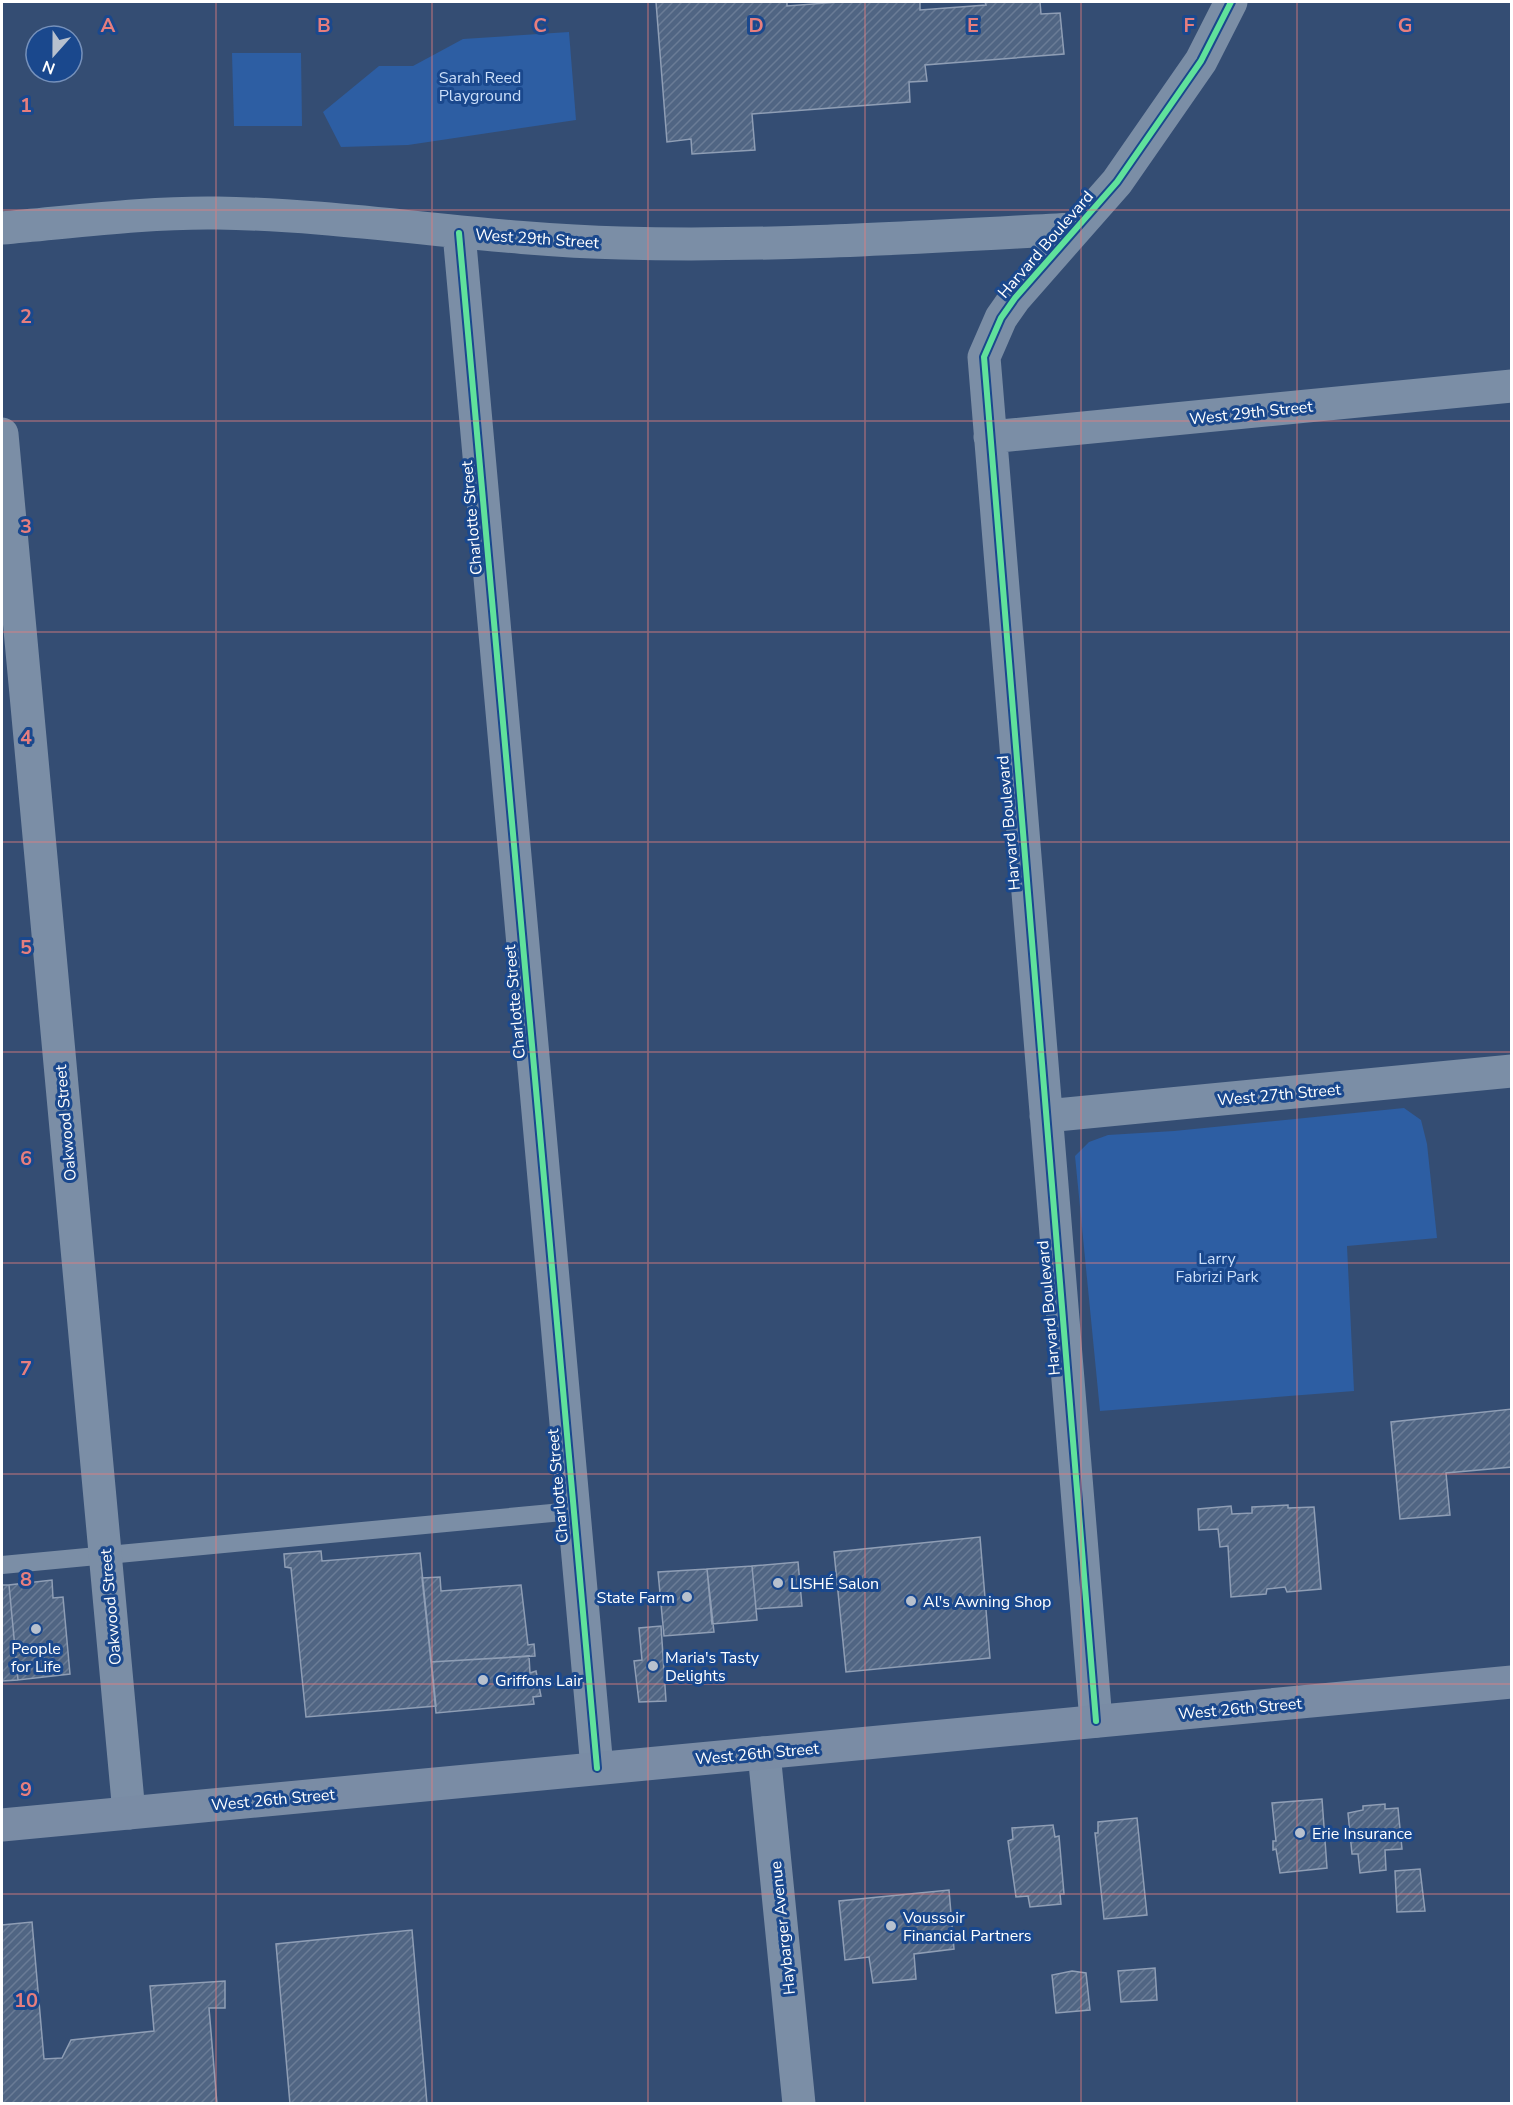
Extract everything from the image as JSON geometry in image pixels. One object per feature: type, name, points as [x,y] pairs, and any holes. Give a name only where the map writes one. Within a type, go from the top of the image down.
[{"type":"main road","name":"West 26th Street","points":[[2,1825],[1512,1682]]},
{"type":"street","name":"Harvard Boulevard","points":[[1096,1721],[984,357],[988,343],[1015,298],[1117,182],[1167,112],[1201,61],[1231,2]]},
{"type":"street","name":"West 29th Street","points":[[2,228],[214,213],[314,217],[459,232],[620,243],[776,243],[1074,229]]},
{"type":"street","name":"Charlotte Street","points":[[459,232],[597,1768]]},
{"type":"street","name":"West 29th Street","points":[[990,437],[1512,387]]},
{"type":"street","name":"Oakwood Street","points":[[2,434],[129,1813]]},
{"type":"street","name":"West 27th Street","points":[[1046,1116],[1512,1071]]},
{"type":"street","name":"Haybarger Avenue","points":[[764,1753],[800,2103]]},
{"type":"lane","points":[[2,1565],[573,1511]]},
{"type":"green space","name":"Sarah Reed Playground","points":[[569,32],[576,120],[408,145],[341,147],[323,112],[379,66],[413,66],[463,39]]},
{"type":"green space","points":[[232,53],[301,53],[302,126],[234,126]]},
{"type":"green space","name":"Larry Fabrizi Park","points":[[1404,1108],[1421,1120],[1427,1144],[1437,1238],[1347,1246],[1354,1391],[1100,1411],[1075,1156],[1089,1142],[1108,1135],[1174,1131]]},
{"type":"building","points":[[656,2],[787,2],[787,6],[839,2],[920,2],[920,10],[986,5],[985,2],[1040,2],[1041,14],[1060,13],[1064,54],[925,65],[927,81],[909,82],[910,102],[752,114],[755,150],[692,154],[691,139],[667,142]]},
{"type":"building","points":[[1512,1409],[1512,1467],[1446,1473],[1450,1515],[1400,1519],[1391,1422]]},
{"type":"building","points":[[1288,1505],[1288,1508],[1314,1507],[1321,1589],[1287,1592],[1285,1587],[1267,1589],[1266,1594],[1231,1597],[1228,1546],[1220,1547],[1218,1529],[1199,1530],[1198,1509],[1231,1506],[1232,1514],[1252,1513],[1252,1507]]},
{"type":"building","points":[[980,1537],[990,1658],[846,1672],[834,1552]]},
{"type":"building","points":[[321,1551],[322,1561],[420,1553],[436,1706],[306,1717],[291,1568],[285,1567],[284,1554]]},
{"type":"building","points":[[798,1562],[802,1606],[756,1609],[752,1566]]},
{"type":"building","points":[[752,1566],[757,1620],[712,1624],[707,1569]]},
{"type":"building","points":[[707,1569],[714,1632],[664,1636],[658,1572]]},
{"type":"building","points":[[440,1577],[441,1591],[521,1585],[528,1645],[534,1644],[535,1656],[431,1662],[422,1578]]},
{"type":"building","points":[[52,1580],[53,1598],[63,1597],[70,1674],[18,1680],[9,1585]]},
{"type":"building","points":[[2,1585],[9,1585],[18,1680],[2,1681]]},
{"type":"building","points":[[661,1626],[666,1701],[639,1702],[634,1661],[642,1660],[639,1628]]},
{"type":"building","points":[[529,1656],[530,1673],[536,1671],[541,1696],[533,1697],[534,1704],[436,1713],[431,1662]]},
{"type":"building","points":[[1322,1799],[1327,1868],[1280,1873],[1276,1849],[1273,1850],[1273,1841],[1276,1841],[1272,1803]]},
{"type":"building","points":[[1385,1804],[1385,1809],[1398,1808],[1402,1849],[1385,1850],[1386,1870],[1360,1873],[1358,1854],[1352,1854],[1348,1813],[1363,1810],[1363,1806]]},
{"type":"building","points":[[1137,1818],[1147,1915],[1104,1919],[1095,1833],[1098,1833],[1098,1822]]},
{"type":"building","points":[[1053,1825],[1055,1837],[1059,1836],[1064,1894],[1060,1894],[1061,1904],[1030,1907],[1028,1896],[1016,1897],[1008,1841],[1013,1839],[1012,1828]]},
{"type":"building","points":[[1420,1869],[1425,1911],[1397,1912],[1395,1871]]},
{"type":"building","points":[[949,1890],[954,1949],[914,1954],[916,1979],[873,1983],[869,1957],[845,1960],[839,1901]]},
{"type":"building","points":[[32,1922],[44,2059],[62,2058],[71,2040],[154,2031],[150,1986],[225,1981],[225,2008],[209,2008],[217,2104],[2,2104],[2,1925]]},
{"type":"building","points":[[412,1930],[427,2104],[290,2104],[276,1944]]},
{"type":"building","points":[[1155,1968],[1157,2000],[1121,2002],[1118,1971]]},
{"type":"building","points":[[1072,1971],[1086,1973],[1090,2010],[1056,2013],[1052,1975]]},
{"type":"cycle path","points":[[1096,1721],[984,357],[1001,318],[1015,298],[1117,182],[1201,61],[1231,2]]},
{"type":"cycle path","points":[[459,233],[597,1768]]},
{"type":"place","name":"LISHÉ Salon","points":[[778,1583]]},
{"type":"place","name":"State Farm","points":[[687,1597]]},
{"type":"place","name":"Al's Awning Shop","points":[[911,1601]]},
{"type":"place","name":"People for Life","points":[[36,1629]]},
{"type":"place","name":"Maria's Tasty Delights","points":[[653,1666]]},
{"type":"place","name":"Griffons Lair","points":[[483,1680]]},
{"type":"place","name":"Erie Insurance","points":[[1300,1833]]},
{"type":"place","name":"Voussoir Financial Partners","points":[[891,1926]]}]
